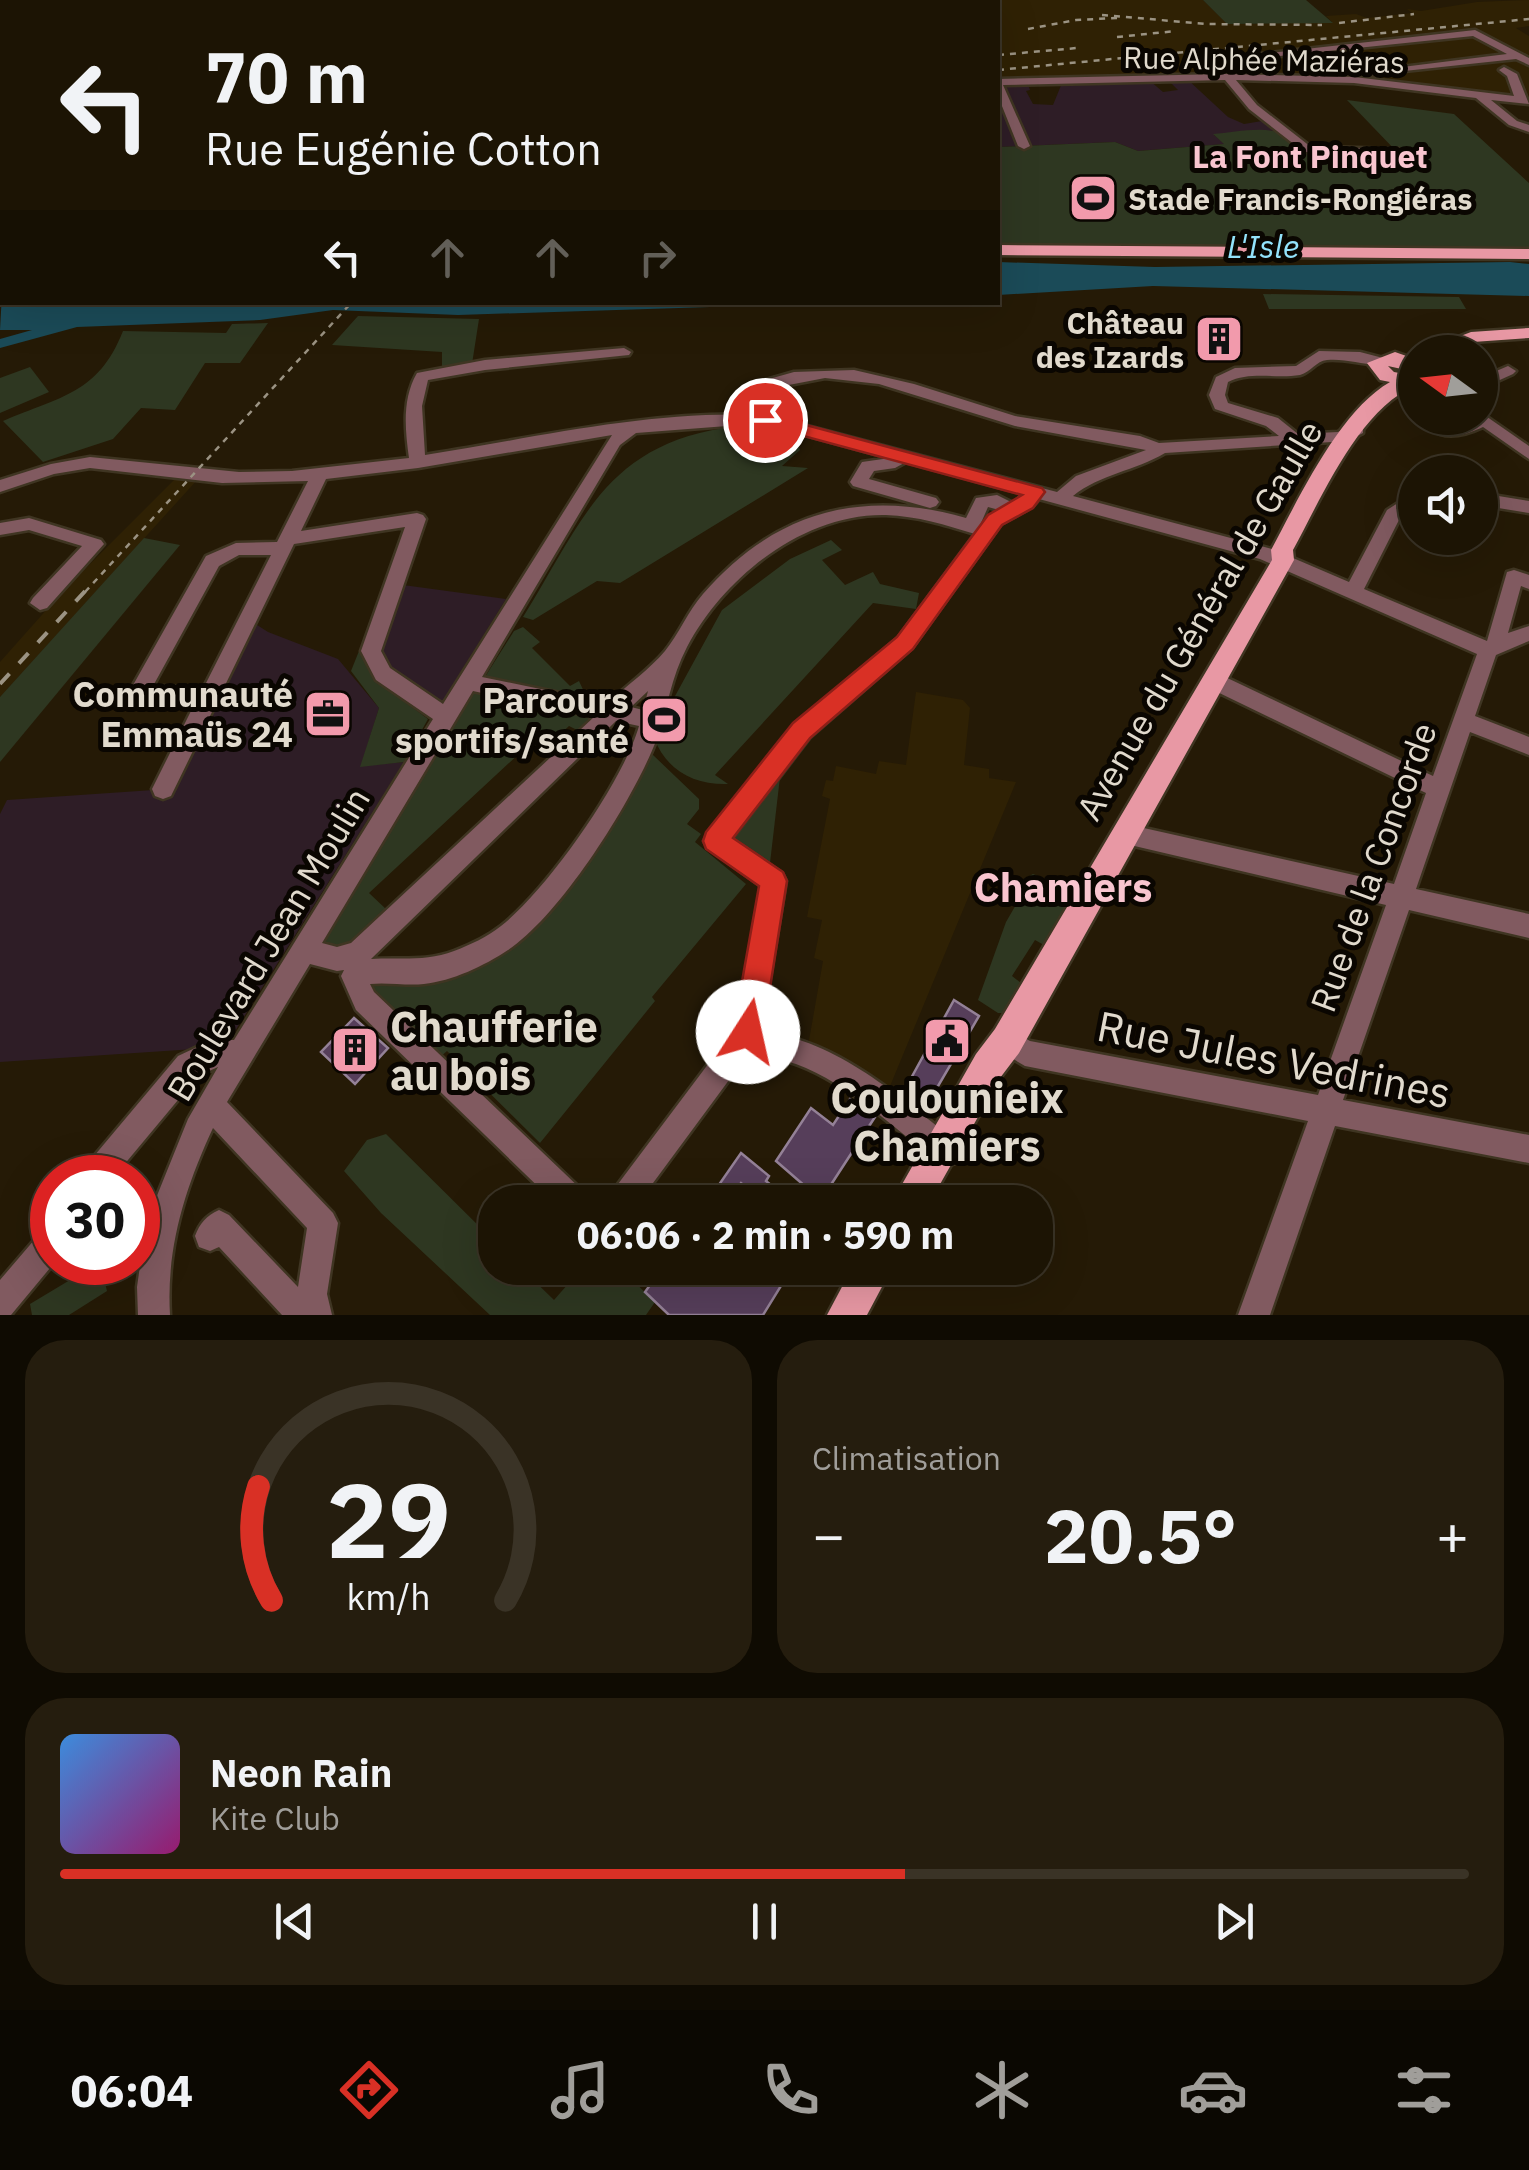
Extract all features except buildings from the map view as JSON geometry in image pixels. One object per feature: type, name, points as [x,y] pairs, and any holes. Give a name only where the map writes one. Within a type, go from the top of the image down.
[{"type":"main road","points":[[1000,250],[1529,254]]},
{"type":"main road","points":[[1498,335],[1529,333]]},
{"type":"main road","name":"Avenue du Général de Gaulle","points":[[922,1185],[997,1070],[1007,1041],[1282,560],[1292,554],[1378,398],[1392,362]]},
{"type":"main road","name":"Avenue du Général de Gaulle","points":[[1378,398],[1398,383]]},
{"type":"main road","name":"Avenue du Général de Gaulle","points":[[931,1185],[946,1151]]},
{"type":"main road","points":[[846,1315],[863,1285]]},
{"type":"main road","points":[[860,1315],[877,1285]]},
{"type":"street","points":[[1231,58],[1475,33],[1526,58]]},
{"type":"street","points":[[1365,45],[1378,52]]},
{"type":"street","points":[[1504,70],[1526,58]]},
{"type":"street","points":[[1343,75],[1526,58]]},
{"type":"street","points":[[1391,60],[1407,70],[1504,70],[1512,74],[1525,100]]},
{"type":"street","points":[[1407,70],[1411,86]]},
{"type":"street","points":[[1228,77],[1254,107],[1308,150],[1395,151]]},
{"type":"street","name":"Rue Alphée Maziéras","points":[[1000,84],[1228,77],[1354,80],[1525,100]]},
{"type":"street","points":[[1000,89],[1024,146]]},
{"type":"street","points":[[1479,94],[1512,123],[1529,130]]},
{"type":"street","points":[[1513,130],[1529,130]]},
{"type":"street","points":[[418,463],[414,435],[417,386],[422,376],[485,364],[624,352]]},
{"type":"street","points":[[1293,439],[1272,422],[1228,410],[1218,403],[1218,384],[1230,374],[1296,371],[1320,355],[1392,362]]},
{"type":"street","points":[[1498,376],[1508,371]]},
{"type":"street","points":[[765,420],[760,386],[806,375],[842,373],[878,376],[996,416],[1140,441],[1158,449],[1341,437],[1358,429]]},
{"type":"street","name":"Boulevard Jean Moulin","points":[[160,1203],[210,1104],[614,442],[674,424],[732,418],[765,420],[1282,560],[1492,648]]},
{"type":"street","points":[[1498,430],[1525,449]]},
{"type":"street","points":[[596,432],[610,435],[614,442]]},
{"type":"street","points":[[0,486],[65,466],[101,462],[233,478],[319,476],[596,432],[638,433]]},
{"type":"street","name":"Boulevard Jean Moulin","points":[[594,478],[638,433]]},
{"type":"street","points":[[1059,499],[1082,480],[1142,460],[1158,449]]},
{"type":"street","points":[[903,456],[894,463],[868,466],[858,482],[978,524]]},
{"type":"street","points":[[163,789],[319,476]]},
{"type":"street","points":[[304,950],[368,969],[429,971],[475,954],[511,934],[545,899],[605,811],[642,747],[658,690],[677,650],[708,598],[729,574],[770,545],[855,508],[902,509],[978,524],[1026,503],[1035,492]]},
{"type":"street","points":[[1498,502],[1529,507]]},
{"type":"street","points":[[1354,592],[1398,511]]},
{"type":"street","points":[[210,696],[138,694],[212,561],[236,548],[285,544],[417,519],[371,651],[383,674],[446,717]]},
{"type":"street","points":[[0,528],[29,524],[95,544],[40,602]]},
{"type":"street","points":[[635,1185],[748,1032],[774,881],[716,841],[802,730],[912,636],[978,524]]},
{"type":"street","name":"Rue de la Concorde","points":[[1254,1315],[1398,896],[1492,648],[1514,577],[1529,582]]},
{"type":"street","points":[[1492,648],[1527,632]]},
{"type":"street","points":[[356,965],[677,650]]},
{"type":"street","points":[[468,682],[651,720]]},
{"type":"street","points":[[1214,682],[1439,788]]},
{"type":"street","points":[[1464,721],[1529,746]]},
{"type":"street","points":[[1126,834],[1529,926]]},
{"type":"street","points":[[356,965],[365,1001],[556,1185]]},
{"type":"street","name":"Rue Jules Vedrines","points":[[1007,1041],[1025,1053],[1529,1149]]},
{"type":"street","points":[[742,1042],[790,1050],[811,1060],[874,1097],[946,1151]]},
{"type":"street","points":[[113,1155],[188,1066],[212,1052],[240,1054]]},
{"type":"street","points":[[210,1104],[323,1223],[312,1294],[316,1315]]},
{"type":"street","points":[[210,1236],[219,1226],[303,1315]]},
{"type":"street","points":[[0,1304],[30,1268]]},
{"type":"street","name":"Boulevard Jean Moulin","points":[[153,1285],[154,1315]]},
{"type":"shaded area","points":[[1000,0],[1203,0],[1227,24],[1332,22],[1326,16],[1356,14],[1367,18],[1412,13],[1407,9],[1421,11],[1477,2],[1529,0],[1529,26],[1516,28],[1529,36],[1529,100],[1359,78],[1000,80]]},
{"type":"shaded area","points":[[1187,79],[1228,117],[1244,124],[1268,120],[1282,130],[1214,135],[1225,144],[1138,151],[1115,142],[1000,147],[1000,84],[1027,82],[1030,90],[1026,91],[1033,104],[1053,105],[1062,83],[1150,81],[1163,92],[1178,90],[1168,80]]},
{"type":"shaded area","points":[[179,475],[198,479],[0,697],[0,662],[65,589]]},
{"type":"shaded area","points":[[403,585],[506,599],[442,702],[388,665],[381,652]]},
{"type":"shaded area","points":[[251,621],[268,632],[338,659],[379,708],[361,766],[404,762],[225,1047],[0,1062],[0,814],[7,800],[168,789]]},
{"type":"shaded area","points":[[916,692],[963,700],[970,708],[964,765],[989,769],[989,778],[1016,782],[888,1091],[808,1046],[823,961],[814,958],[822,920],[807,917],[830,799],[822,796],[826,780],[833,781],[836,766],[876,774],[879,761],[906,765]]},
{"type":"green space","points":[[1203,0],[1306,0],[1333,23],[1227,24]]},
{"type":"green space","points":[[1347,100],[1454,114],[1529,183],[1529,249],[1000,245],[1000,147],[1115,142],[1138,151],[1224,144],[1213,134],[1263,130],[1286,135],[1301,152],[1397,152]]},
{"type":"green space","points":[[1263,294],[1459,297],[1466,309],[1269,309]]},
{"type":"green space","points":[[358,316],[479,319],[472,364],[442,368],[442,352],[332,345]]},
{"type":"green space","points":[[268,323],[240,363],[205,363],[175,410],[141,408],[113,439],[43,462],[3,421],[60,398],[89,381],[113,352],[123,331],[226,333],[232,324]]},
{"type":"green space","points":[[30,367],[49,392],[0,413],[0,378]]},
{"type":"green space","points":[[724,428],[788,431],[800,450],[782,466],[808,468],[620,583],[597,581],[533,620],[523,617],[580,521],[623,472],[650,452],[683,438]]},
{"type":"green space","points":[[144,538],[180,545],[0,762],[0,697]]},
{"type":"green space","points":[[831,540],[842,550],[822,560],[845,585],[873,572],[880,584],[919,593],[916,609],[873,603],[715,775],[728,784],[704,782],[683,774],[666,759],[654,738],[665,697],[674,698],[722,610],[790,559]]},
{"type":"green space","points":[[523,627],[540,642],[532,648],[570,686],[579,681],[587,698],[581,702],[483,680],[514,631]]},
{"type":"green space","points":[[359,651],[381,684],[428,719],[404,762],[360,767],[379,708],[351,671]]},
{"type":"green space","points":[[472,687],[594,713],[595,718],[581,732],[569,726],[549,745],[537,737],[369,893],[387,910],[345,954],[317,944]]},
{"type":"green space","points":[[653,755],[699,799],[699,809],[687,824],[701,834],[695,842],[746,884],[652,997],[655,1001],[540,1143],[447,1051],[437,1060],[371,996],[364,972],[383,977],[513,937],[644,756]]},
{"type":"green space","points":[[780,777],[770,863],[733,838]]},
{"type":"green space","points":[[1033,874],[1065,887],[1074,895],[1044,945],[1035,940],[1012,976],[1021,983],[1007,1013],[998,1013],[978,1000],[1006,922],[1024,891],[1016,883]]},
{"type":"green space","points":[[386,1134],[478,1225],[478,1285],[539,1285],[554,1300],[567,1285],[638,1285],[655,1302],[646,1315],[490,1315],[381,1213],[344,1171],[367,1140]]},
{"type":"green space","points":[[62,1285],[106,1285],[107,1291],[69,1315],[32,1315],[30,1304]]},
{"type":"water","points":[[1000,262],[1155,267],[1529,264],[1529,296],[1153,286],[1000,295]]},
{"type":"water","points":[[1,305],[769,305],[458,315],[333,310],[260,320],[77,327],[0,348],[0,339],[32,330],[0,330]]},
{"type":"railway","points":[[1339,23],[1414,14]]},
{"type":"railway","points":[[1102,15],[1207,24],[1322,25]]},
{"type":"railway","points":[[1028,29],[1076,20],[1117,18]]},
{"type":"railway","points":[[1000,70],[1529,19]]},
{"type":"railway","points":[[1117,37],[1176,31]]},
{"type":"railway","points":[[1000,55],[1077,48]]},
{"type":"railway","points":[[85,592],[349,305]]},
{"type":"railway","points":[[0,684],[87,589]]},
{"type":"place","name":"Stade Francis-Rongiéras","points":[[1093,198]]},
{"type":"place","name":"Château des Izards","points":[[1219,339]]},
{"type":"place","name":"Communauté Emmaüs 24","points":[[328,714]]},
{"type":"place","name":"Parcours sportifs/santé","points":[[664,720]]},
{"type":"place","name":"Coulounieix Chamiers","points":[[947,1041]]},
{"type":"place","name":"Chaufferie au bois","points":[[355,1050]]},
{"type":"district","name":"La Font Pinquet","points":[[1310,156]]},
{"type":"district","name":"Chamiers","points":[[1063,887]]},
{"type":"route","points":[[748,1032],[774,881],[716,841],[802,730],[905,643],[995,520],[1026,503],[1035,492],[765,420]]},
{"type":"water label","name":"L'Isle","points":[[1263,246]]}]
